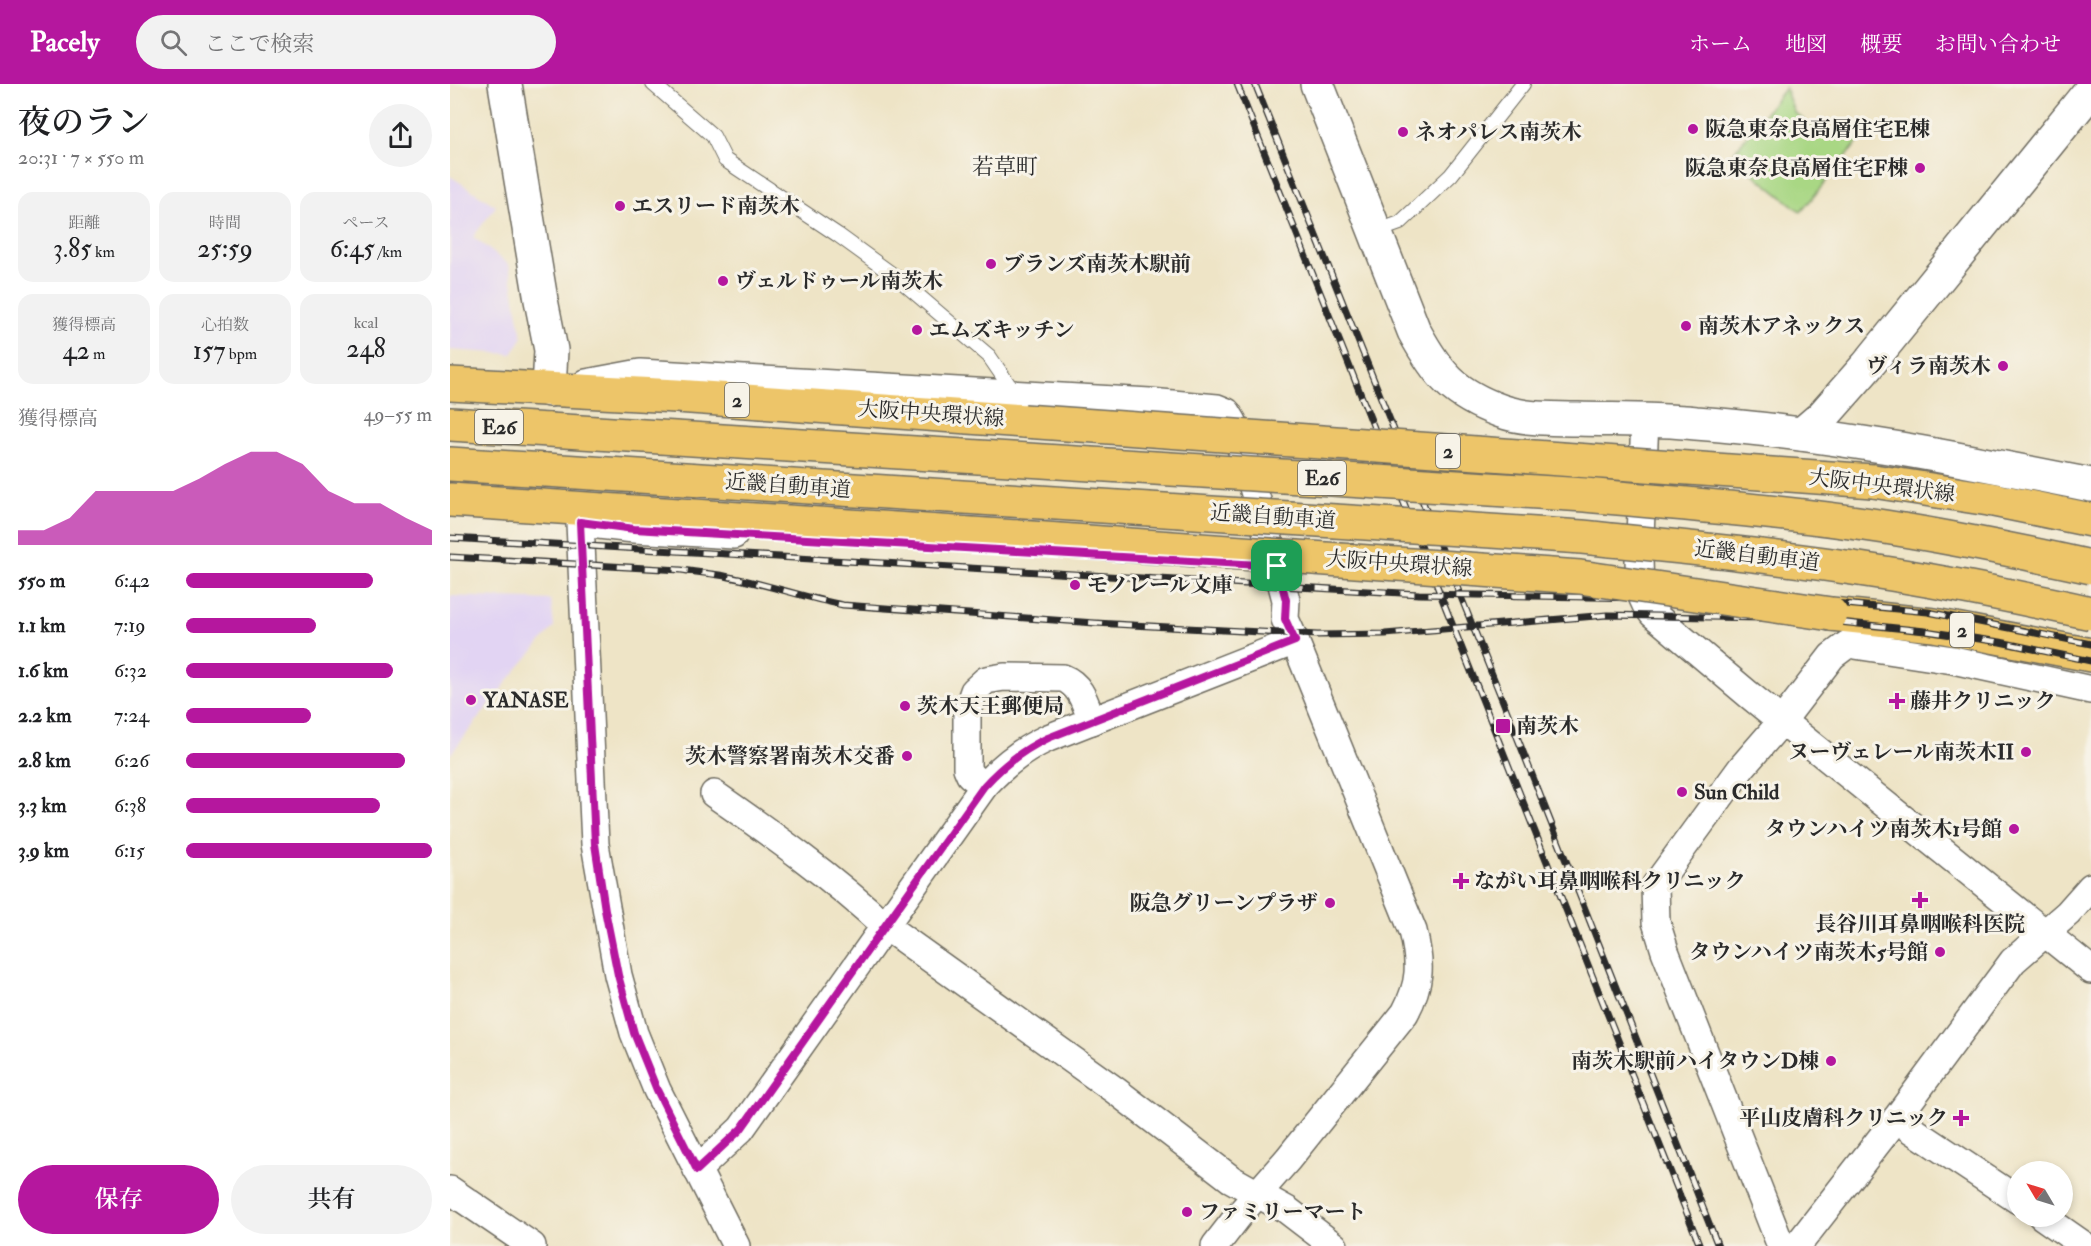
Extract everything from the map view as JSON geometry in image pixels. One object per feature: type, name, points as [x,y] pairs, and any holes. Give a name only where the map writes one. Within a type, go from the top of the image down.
[{"type":"main road","name":"大阪中央環状線","points":[[450,384],[687,396],[1020,408],[1873,481],[1989,499],[2091,520]]},
{"type":"main road","name":"近畿自動車道","points":[[450,424],[1585,495],[1883,527],[2001,547],[2091,567]]},
{"type":"main road","name":"近畿自動車道","points":[[450,464],[1582,537],[1724,551],[1872,571],[2020,597],[2091,613]]},
{"type":"main road","name":"大阪中央環状線","points":[[462,500],[1580,577],[1831,614],[1934,625],[2091,655]]},
{"type":"street","points":[[505,84],[551,350],[549,390]]},
{"type":"street","points":[[1317,84],[1414,332],[1428,358],[1448,381],[1470,399],[1504,412],[1533,418],[1695,422],[1802,434],[2002,467],[2091,485]]},
{"type":"street","points":[[1802,434],[1823,416],[1867,366],[2091,90]]},
{"type":"street","points":[[1020,408],[1150,402],[1217,408],[1227,412],[1233,422],[1277,566],[1286,600],[1285,619],[1413,931],[1418,955],[1419,978],[1405,1013],[1215,1246]]},
{"type":"street","points":[[1645,420],[1638,559],[1640,592],[1646,605],[1664,624],[1782,721],[2091,970]]},
{"type":"street","points":[[462,500],[580,522],[634,529],[1277,566]]},
{"type":"street","points":[[580,522],[595,844],[618,975],[634,1033],[657,1090],[736,1246]]},
{"type":"street","points":[[697,1170],[741,1129],[984,786],[1000,768],[1029,747],[1295,641]]},
{"type":"street","points":[[1780,1246],[1665,951],[1656,922],[1655,886],[1742,767],[1782,721],[1832,656],[1848,644],[1953,660],[2091,690]]},
{"type":"street","points":[[984,786],[970,775],[967,768],[968,711],[974,691],[986,680],[1004,677],[1063,678],[1071,681],[1077,687],[1092,720]]},
{"type":"street","points":[[714,794],[764,828],[866,908],[885,926],[1116,1091],[1231,1179],[1287,1210],[1334,1246]]},
{"type":"street","points":[[1797,1246],[1896,1119],[2013,961],[2068,913],[2091,887]]},
{"type":"street","points":[[1896,1119],[2007,1193]]},
{"type":"street","points":[[450,1190],[532,1246]]},
{"type":"street","points":[[2058,1227],[2085,1246]]},
{"type":"lane","points":[[653,84],[713,136],[725,160],[838,235],[900,280],[980,349],[989,357],[1020,408]]},
{"type":"lane","points":[[1375,232],[1400,223],[1451,175],[1523,84]]},
{"type":"shaded area","points":[[450,176],[496,206],[473,237],[509,265],[522,338],[512,354],[450,350]]},
{"type":"shaded area","name":"YANASE","points":[[450,596],[551,600],[554,627],[514,673],[450,755]]},
{"type":"green space","points":[[1785,88],[1794,112],[1814,128],[1832,137],[1866,132],[1801,212],[1731,156]]},
{"type":"railway","points":[[1237,84],[1700,1246]]},
{"type":"railway","points":[[1255,84],[1512,724],[1718,1246]]},
{"type":"railway","points":[[450,538],[1419,594],[1814,601],[1928,612],[2091,644]]},
{"type":"railway","points":[[450,557],[681,570],[735,578],[843,605],[1095,623],[1318,635],[1385,634],[1607,615],[1811,619],[1925,631],[2000,642],[2091,661]]},
{"type":"place","name":"阪急東奈良高層住宅E棟","points":[[1693,129]]},
{"type":"place","name":"ネオパレス南茨木","points":[[1403,132]]},
{"type":"place","name":"阪急東奈良高層住宅F棟","points":[[1920,168]]},
{"type":"place","name":"エスリード南茨木","points":[[620,206]]},
{"type":"place","name":"ブランズ南茨木駅前","points":[[991,264]]},
{"type":"place","name":"ヴェルドゥール南茨木","points":[[723,281]]},
{"type":"place","name":"南茨木アネックス","points":[[1686,326]]},
{"type":"place","name":"エムズキッチン","points":[[917,330]]},
{"type":"place","name":"ヴィラ南茨木","points":[[2003,366]]},
{"type":"place","name":"モノレール文庫","points":[[1075,585]]},
{"type":"place","name":"YANASE","points":[[471,700]]},
{"type":"place","name":"藤井クリニック","points":[[1897,701]]},
{"type":"place","name":"茨木天王郵便局","points":[[905,706]]},
{"type":"place","name":"南茨木","points":[[1503,726]]},
{"type":"place","name":"ヌーヴェレール南茨木II","points":[[2026,752]]},
{"type":"place","name":"茨木警察署南茨木交番","points":[[907,756]]},
{"type":"place","name":"Sun Child","points":[[1682,792]]},
{"type":"place","name":"タウンハイツ南茨木1号館","points":[[2014,829]]},
{"type":"place","name":"ながい耳鼻咽喉科クリニック","points":[[1461,881]]},
{"type":"place","name":"長谷川耳鼻咽喉科医院","points":[[1920,900]]},
{"type":"place","name":"阪急グリーンプラザ","points":[[1330,903]]},
{"type":"place","name":"タウンハイツ南茨木5号館","points":[[1940,952]]},
{"type":"place","name":"南茨木駅前ハイタウンD棟","points":[[1831,1061]]},
{"type":"place","name":"平山皮膚科クリニック","points":[[1961,1118]]},
{"type":"place","name":"ファミリーマート","points":[[1187,1212]]},
{"type":"district","name":"若草町","points":[[1005,167]]},
{"type":"route","points":[[580,522],[634,529],[1277,566],[1286,600],[1285,619],[1295,641],[1048,738],[1029,747],[1000,768],[984,786],[741,1129],[697,1170],[657,1090],[634,1033],[618,975],[605,910],[595,844],[580,522]]}]
